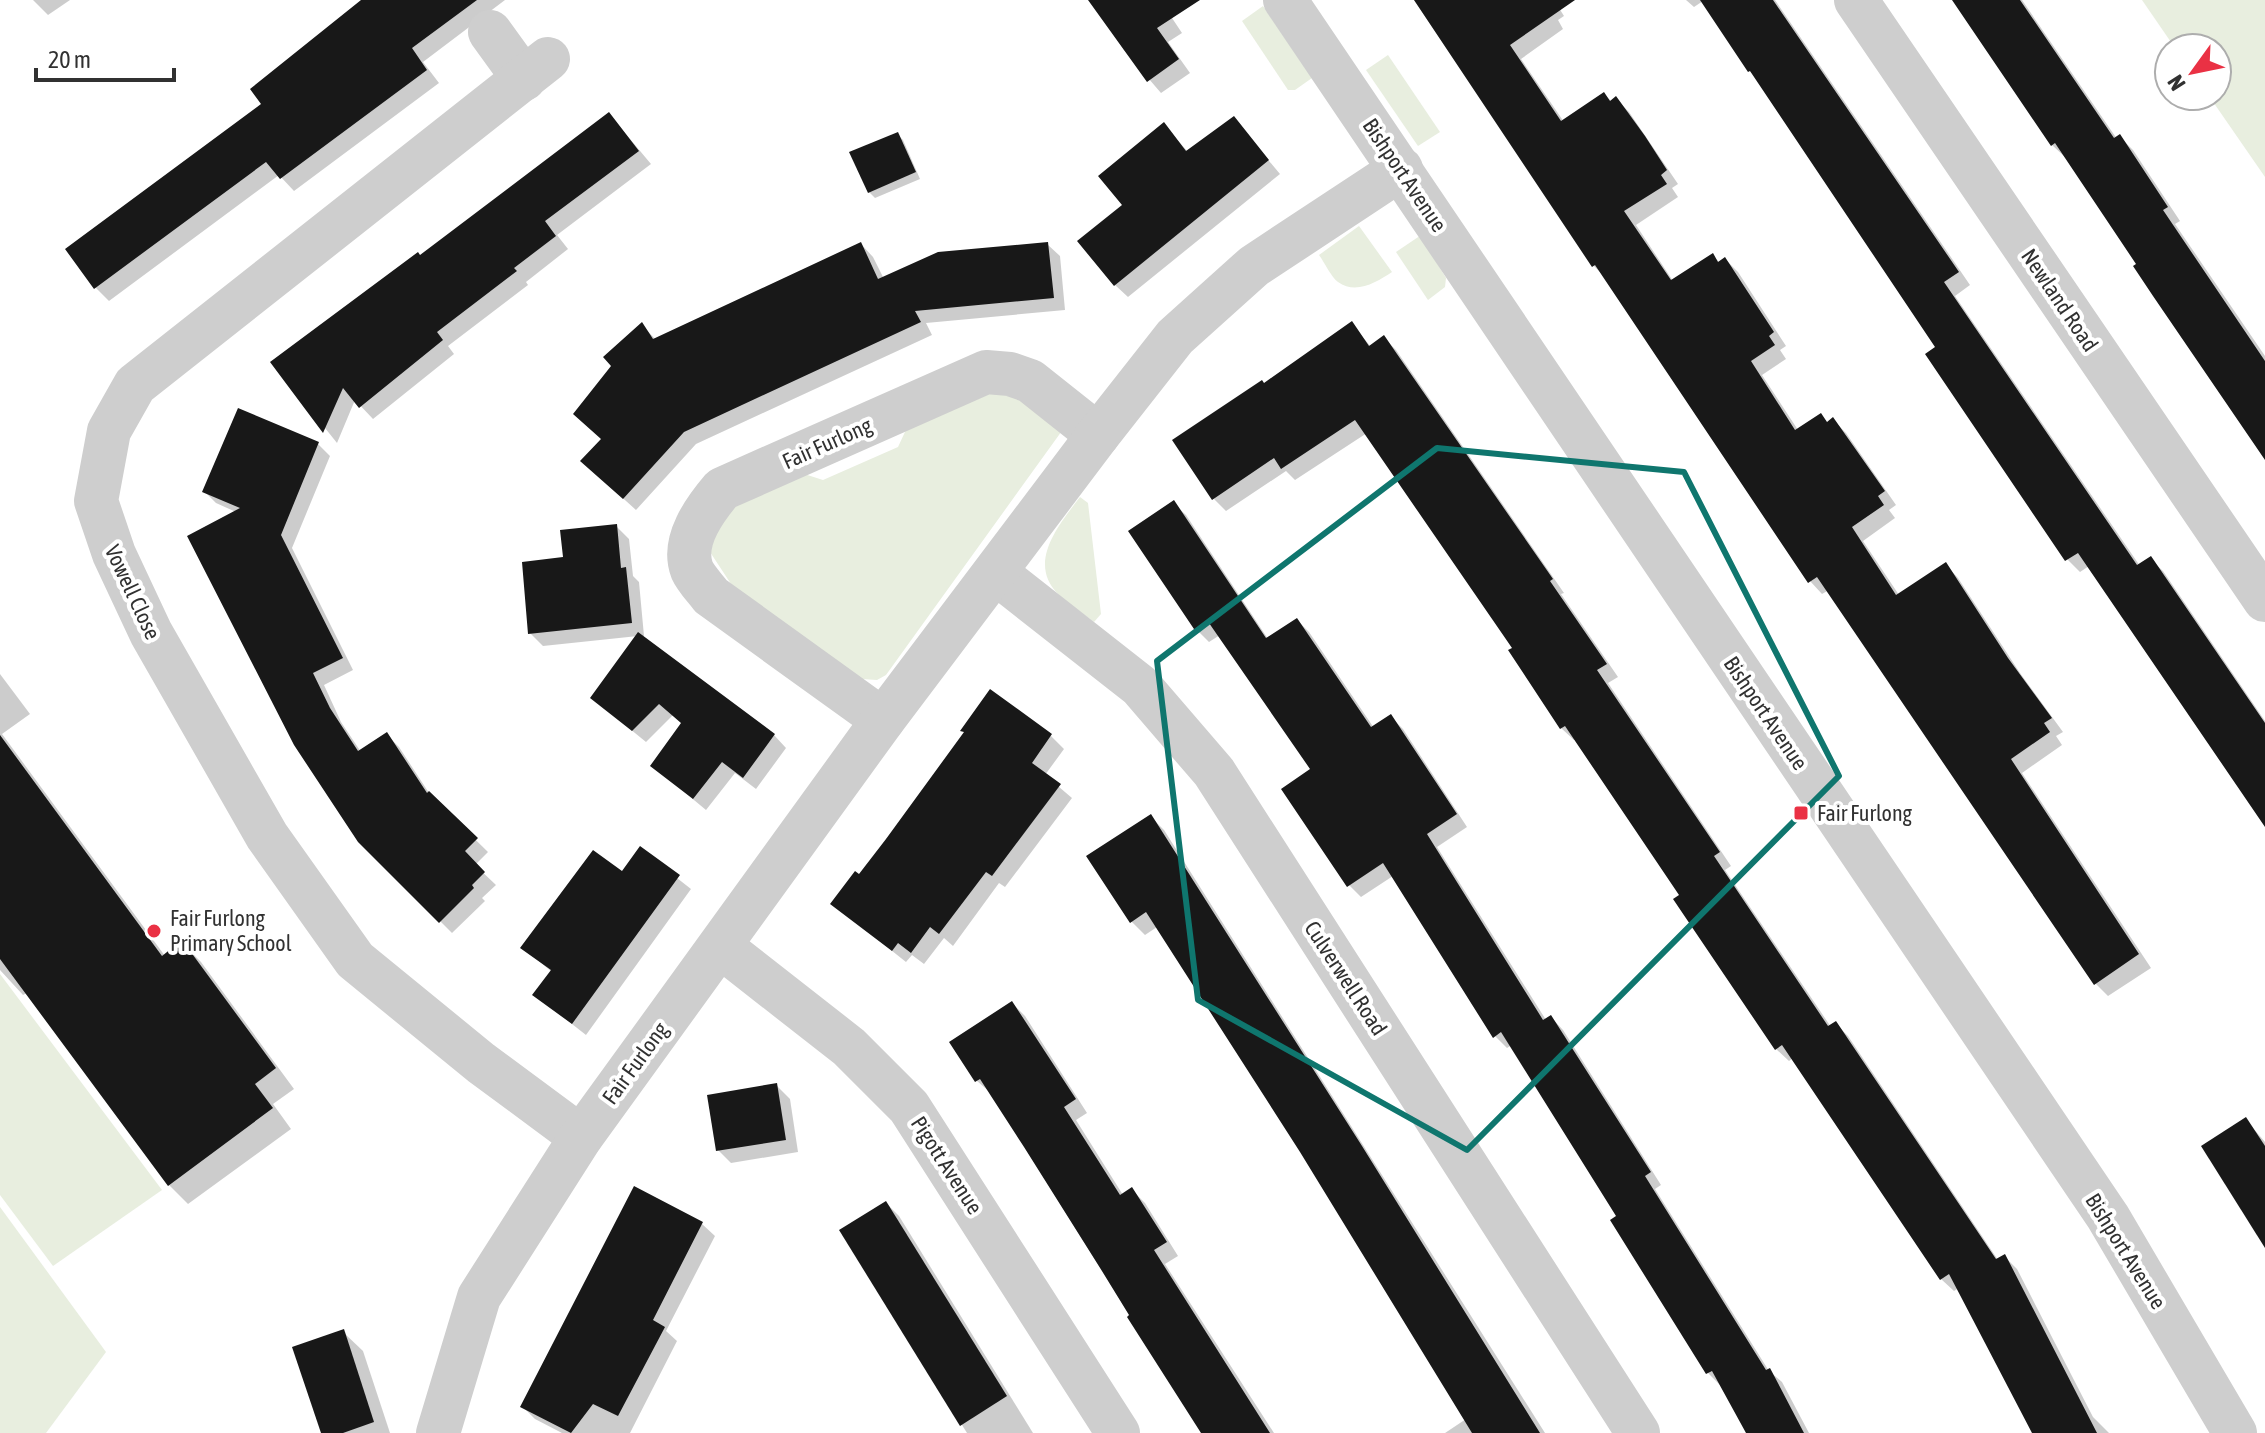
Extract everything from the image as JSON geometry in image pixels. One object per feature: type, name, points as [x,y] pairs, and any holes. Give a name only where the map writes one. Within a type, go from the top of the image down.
[{"type":"street","name":"Bishport Avenue","points":[[1285,0],[2108,1217],[2235,1433]]},
{"type":"street","name":"Newland Road","points":[[1856,0],[2265,600]]},
{"type":"street","name":"Vowell Close","points":[[490,32],[536,69],[135,385],[109,431],[96,501],[114,554],[151,633],[267,836],[355,960],[481,1063],[581,1137]]},
{"type":"street","name":"Fair Furlong","points":[[438,1433],[479,1297],[581,1137],[883,720],[1098,435],[1175,337],[1254,266],[1401,169]]},
{"type":"street","name":"Fair Furlong","points":[[883,720],[711,596],[691,568],[691,537],[704,511],[722,489],[986,372],[1010,374],[1030,381],[1098,435]]},
{"type":"street","name":"Culverwell Road","points":[[996,573],[1140,686],[1214,772],[1638,1433]]},
{"type":"street","name":"Pigott Avenue","points":[[720,946],[849,1047],[909,1107],[1118,1433]]},
{"type":"highlighted area","points":[[1437,448],[1684,472],[1839,776],[1467,1150],[1198,1000],[1157,661]]},
{"type":"green space","points":[[2142,0],[2265,0],[2265,177],[2220,112],[2233,112],[2233,32],[2164,32]]},
{"type":"green space","points":[[1263,6],[1312,78],[1295,90],[1288,90],[1242,21]]},
{"type":"green space","points":[[1388,55],[1440,132],[1418,146],[1366,70]]},
{"type":"green space","points":[[1359,226],[1392,272],[1373,283],[1359,287],[1345,286],[1335,280],[1319,255]]},
{"type":"green space","points":[[1433,227],[1435,260],[1446,278],[1445,287],[1428,300],[1396,252]]},
{"type":"green space","points":[[985,384],[1023,391],[1064,428],[886,675],[877,680],[862,679],[733,587],[710,552],[711,540],[730,503],[798,472],[823,480],[898,447],[911,419]]},
{"type":"green space","points":[[1080,497],[1088,503],[1101,614],[1094,622],[1059,595],[1045,570],[1049,544]]},
{"type":"green space","points":[[0,974],[162,1190],[53,1266],[0,1195]]},
{"type":"green space","points":[[0,1207],[106,1352],[46,1433],[0,1433]]},
{"type":"building","points":[[361,0],[477,0],[412,48],[427,70],[280,179],[266,162],[94,289],[65,249],[261,104],[250,89]]},
{"type":"building","points":[[1088,0],[1200,0],[1157,28],[1179,59],[1147,82]]},
{"type":"building","points":[[1414,0],[1575,0],[1510,45],[1561,121],[1604,92],[1610,101],[1616,96],[1645,136],[1667,170],[1661,175],[1667,184],[1624,211],[1671,280],[1713,253],[1718,262],[1725,257],[1774,332],[1769,336],[1775,345],[1751,361],[1795,430],[1821,413],[1827,422],[1833,417],[1885,491],[1878,496],[1884,505],[1852,527],[1896,595],[1946,562],[2008,658],[2052,718],[2044,723],[2050,732],[2011,759],[2139,954],[2094,985],[1817,577],[1808,583]]},
{"type":"building","points":[[1700,0],[1773,0],[1959,272],[1944,282],[2137,565],[2151,556],[2265,723],[2265,827],[2078,553],[2065,561],[1925,354],[1935,347]]},
{"type":"building","points":[[1952,0],[2020,0],[2114,138],[2120,134],[2168,207],[2163,210],[2265,361],[2265,460],[2133,266],[2136,264],[2055,143],[2051,146]]},
{"type":"building","points":[[609,112],[639,151],[545,221],[556,236],[514,268],[517,271],[437,332],[443,340],[359,408],[343,388],[323,433],[270,362],[418,252],[420,255]]},
{"type":"building","points":[[1234,116],[1269,160],[1114,286],[1077,241],[1122,205],[1098,176],[1164,122],[1186,151]]},
{"type":"building","points":[[898,132],[916,172],[868,193],[849,152]]},
{"type":"building","points":[[861,242],[878,279],[938,252],[1048,242],[1054,298],[915,311],[921,322],[684,432],[623,499],[580,461],[601,439],[573,414],[611,366],[603,357],[642,322],[653,339]]},
{"type":"building","points":[[1352,321],[1369,346],[1384,335],[1553,579],[1550,581],[1607,664],[1597,670],[1720,852],[1714,856],[1828,1026],[1836,1021],[1996,1259],[2005,1254],[2097,1433],[2032,1433],[1949,1274],[1940,1280],[1782,1045],[1775,1050],[1673,899],[1679,895],[1565,726],[1560,729],[1508,650],[1512,648],[1355,420],[1281,469],[1274,458],[1212,500],[1172,440],[1262,380],[1264,383]]},
{"type":"building","points":[[238,408],[319,442],[281,535],[343,658],[313,673],[330,708],[358,751],[387,732],[427,793],[429,791],[478,838],[465,851],[485,872],[472,885],[474,888],[439,923],[358,842],[294,745],[187,536],[240,508],[202,492]]},
{"type":"building","points":[[1174,500],[1266,638],[1297,618],[1371,727],[1391,714],[1457,814],[1427,834],[1543,1020],[1551,1015],[1651,1172],[1645,1176],[1766,1370],[1770,1368],[1804,1433],[1746,1433],[1712,1371],[1706,1374],[1610,1220],[1616,1216],[1501,1032],[1493,1038],[1383,863],[1347,887],[1281,789],[1310,769],[1209,623],[1196,632],[1128,531]]},
{"type":"building","points":[[617,524],[621,568],[626,567],[632,623],[528,634],[522,562],[563,557],[560,530]]},
{"type":"building","points":[[638,632],[775,734],[743,778],[722,762],[693,799],[650,766],[681,723],[659,704],[632,731],[590,698]]},
{"type":"building","points":[[990,689],[1052,734],[1032,763],[1061,784],[992,876],[986,872],[939,934],[930,927],[911,953],[898,943],[892,951],[830,904],[855,871],[859,874],[886,839],[964,732],[960,731]]},
{"type":"building","points":[[0,735],[162,956],[182,940],[276,1068],[255,1084],[273,1108],[168,1186],[0,959]]},
{"type":"building","points":[[1151,814],[1540,1433],[1472,1433],[1300,1152],[1146,912],[1130,923],[1086,856]]},
{"type":"building","points":[[640,846],[680,875],[572,1024],[532,995],[551,970],[520,948],[593,850],[622,871]]},
{"type":"building","points":[[1012,1001],[1076,1099],[1064,1107],[1120,1195],[1132,1187],[1167,1242],[1154,1250],[1270,1433],[1201,1433],[1024,1147],[980,1079],[975,1082],[949,1042]]},
{"type":"building","points":[[777,1083],[786,1140],[716,1151],[707,1095]]},
{"type":"building","points":[[2246,1117],[2265,1146],[2265,1248],[2201,1146]]},
{"type":"building","points":[[634,1186],[703,1222],[653,1320],[665,1327],[618,1416],[593,1404],[571,1433],[520,1407]]},
{"type":"building","points":[[886,1201],[1007,1396],[960,1426],[839,1230]]},
{"type":"building","points":[[344,1329],[374,1422],[343,1433],[321,1433],[292,1347]]},
{"type":"place","name":"Fair Furlong","points":[[1801,813]]},
{"type":"place","name":"Fair Furlong Primary School","points":[[154,931]]}]
